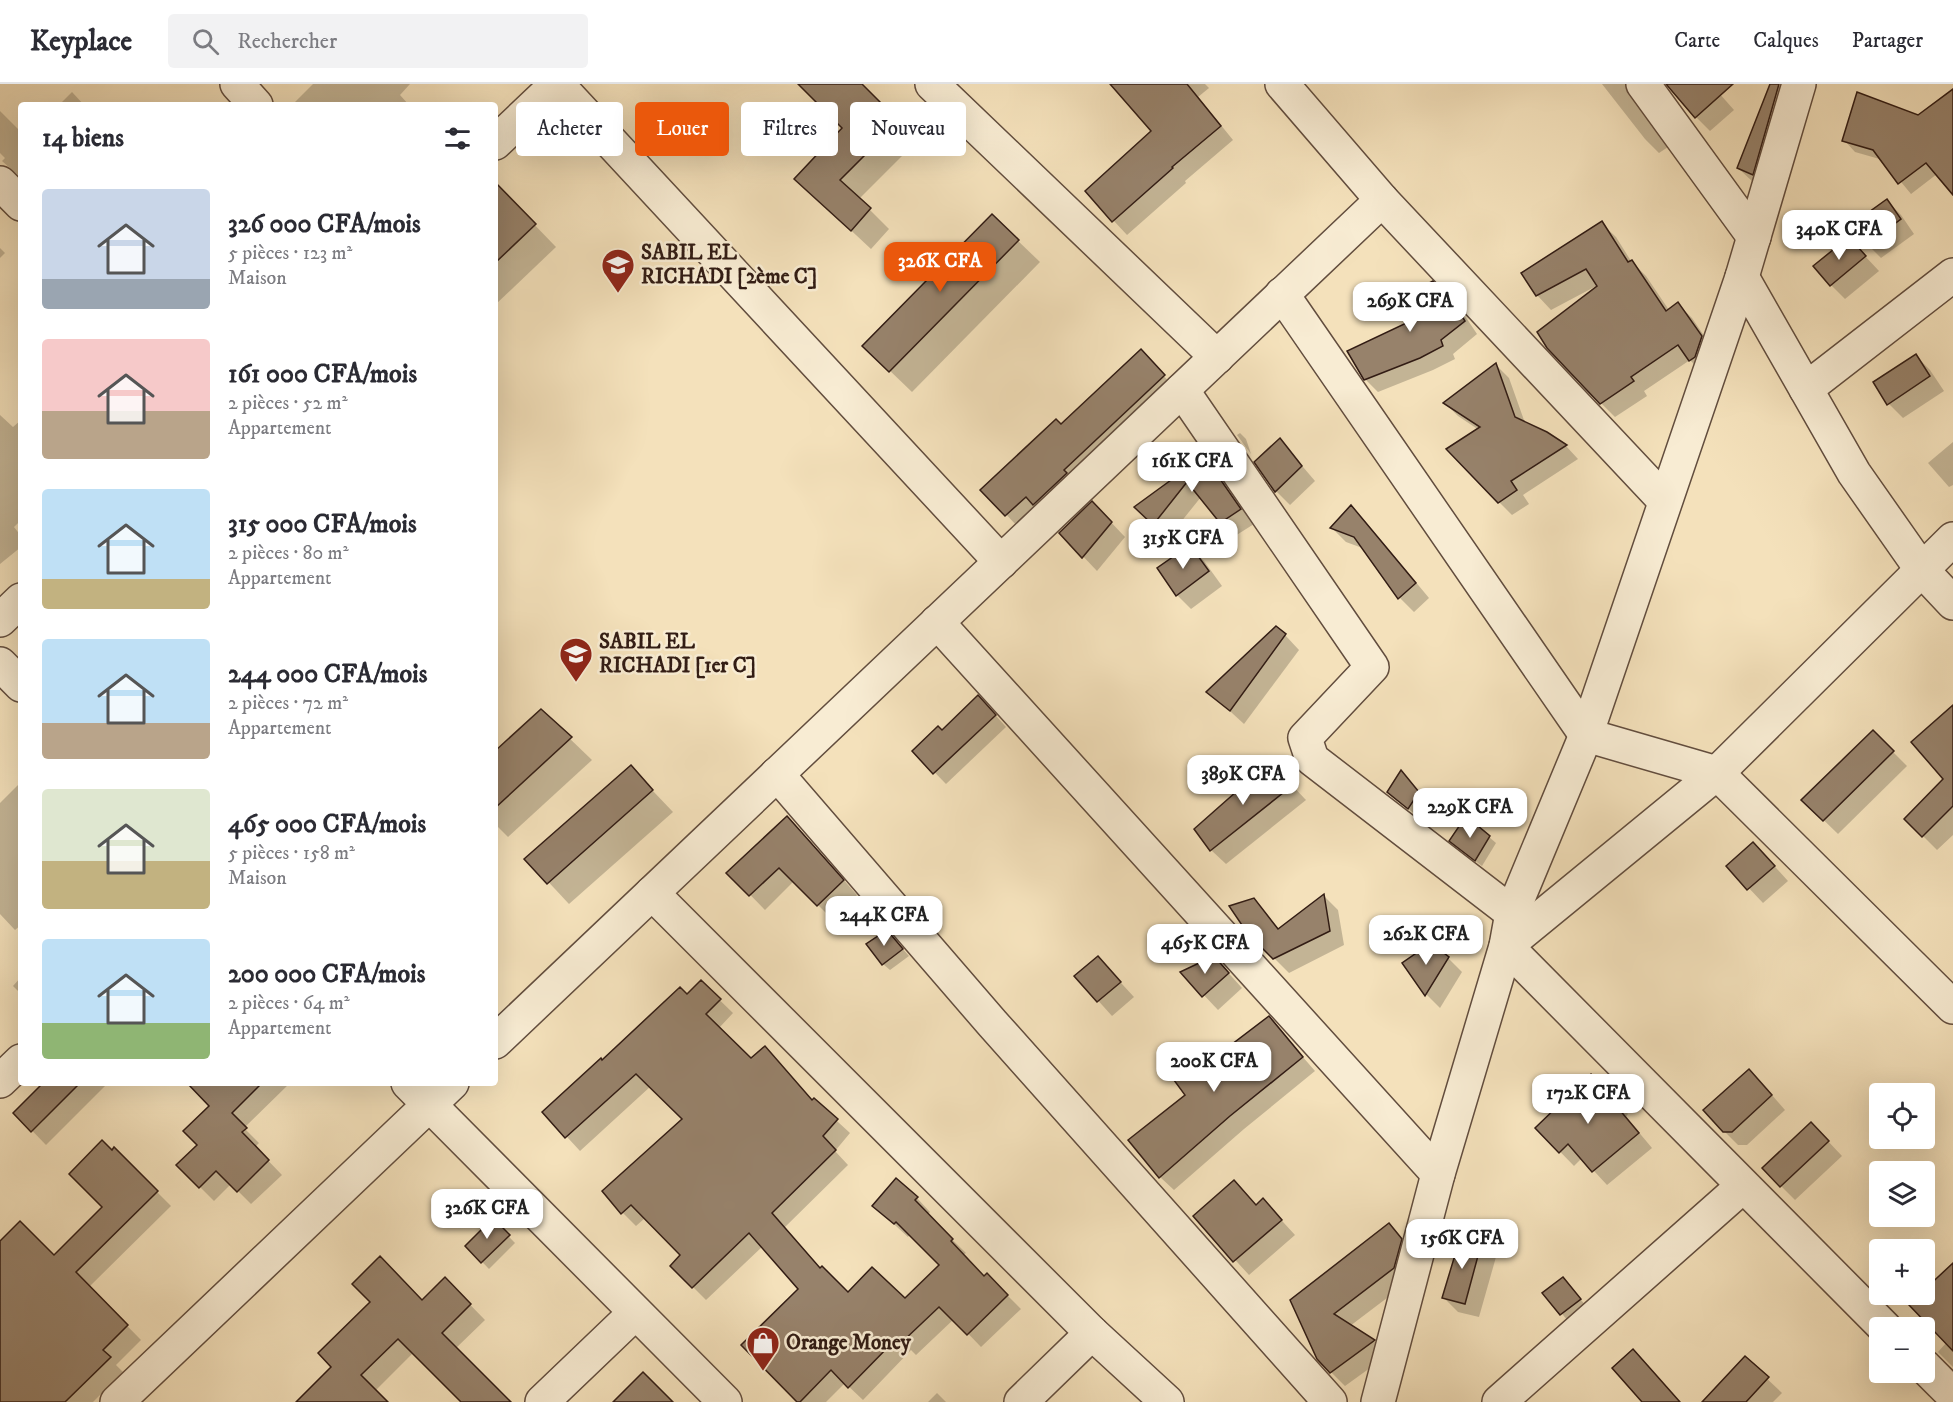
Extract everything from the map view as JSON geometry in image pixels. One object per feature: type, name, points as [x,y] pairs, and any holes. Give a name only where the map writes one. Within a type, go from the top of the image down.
[{"type":"street","points":[[237,84],[253,102]]},
{"type":"street","points":[[498,140],[557,84],[1001,562]]},
{"type":"street","points":[[932,84],[1217,357]]},
{"type":"street","points":[[1282,84],[1382,200],[1665,501]]},
{"type":"street","points":[[1643,84],[1754,237]]},
{"type":"street","points":[[1378,1402],[1438,1174],[1506,946],[1512,913],[1586,735],[1742,277],[1799,84]]},
{"type":"street","points":[[0,183],[18,201]]},
{"type":"street","points":[[498,1039],[1382,200]]},
{"type":"street","points":[[1806,389],[1953,275]]},
{"type":"street","points":[[1742,277],[1854,473],[1922,570],[1953,603]]},
{"type":"street","points":[[1282,294],[1586,735],[1717,773],[1953,1007]]},
{"type":"street","points":[[1182,390],[1372,667],[1305,738],[1312,759],[1512,913]]},
{"type":"street","points":[[1506,946],[1717,773],[1953,539]]},
{"type":"street","points":[[0,620],[18,603]]},
{"type":"street","points":[[938,622],[1438,1174]]},
{"type":"street","points":[[0,664],[18,682]]},
{"type":"street","points":[[777,774],[992,1023],[1330,1402]]},
{"type":"street","points":[[652,892],[1092,1333],[1167,1402]]},
{"type":"street","points":[[1506,946],[1874,1317]]},
{"type":"street","points":[[0,1081],[18,1063]]},
{"type":"street","points":[[117,1402],[430,1090],[635,1313],[725,1402]]},
{"type":"street","points":[[1499,1402],[1743,1186]]},
{"type":"street","points":[[542,1402],[635,1313]]},
{"type":"street","points":[[1021,1402],[1092,1333]]},
{"type":"street","points":[[1935,1377],[1953,1396],[1949,1402]]},
{"type":"building","points":[[798,84],[862,84],[880,102],[850,102],[850,156],[864,156],[840,180],[871,208],[851,231],[794,179],[816,156],[838,156],[838,132],[842,128],[838,124],[838,102],[816,102]]},
{"type":"building","points":[[1110,84],[1187,84],[1221,126],[1112,222],[1085,191],[1151,131]]},
{"type":"building","points":[[1666,84],[1733,84],[1695,118]]},
{"type":"building","points":[[1770,84],[1779,84],[1753,175],[1737,168]]},
{"type":"building","points":[[1953,89],[1953,195],[1926,163],[1898,184],[1873,150],[1842,141],[1857,92],[1918,115]]},
{"type":"building","points":[[498,185],[536,224],[498,260]]},
{"type":"building","points":[[1887,199],[1901,219],[1866,245],[1851,225]]},
{"type":"building","points":[[992,214],[1019,240],[889,372],[862,346]]},
{"type":"building","points":[[1602,221],[1628,262],[1632,260],[1666,311],[1678,302],[1702,336],[1695,357],[1689,361],[1678,345],[1631,377],[1634,381],[1600,404],[1547,348],[1537,332],[1597,286],[1586,269],[1536,296],[1521,273]]},
{"type":"building","points":[[1849,237],[1866,256],[1830,286],[1813,266]]},
{"type":"building","points":[[1433,281],[1455,305],[1465,321],[1441,340],[1443,346],[1420,358],[1364,380],[1347,351],[1417,318],[1399,299]]},
{"type":"building","points":[[1141,349],[1165,375],[1064,470],[1067,473],[1033,505],[1026,497],[1005,516],[980,490],[1056,419],[1061,424]]},
{"type":"building","points":[[1916,354],[1930,376],[1887,405],[1873,382]]},
{"type":"building","points":[[1496,363],[1515,417],[1547,432],[1567,445],[1511,481],[1517,490],[1498,503],[1446,449],[1480,427],[1443,403]]},
{"type":"building","points":[[1280,438],[1302,466],[1275,492],[1254,462]]},
{"type":"building","points":[[1204,456],[1241,509],[1220,523],[1187,482],[1153,525],[1134,507]]},
{"type":"building","points":[[1092,501],[1112,522],[1082,558],[1059,533]]},
{"type":"building","points":[[1351,505],[1416,583],[1398,599],[1354,537],[1330,528]]},
{"type":"building","points":[[1190,545],[1209,571],[1176,596],[1157,568]]},
{"type":"building","points":[[1276,626],[1286,634],[1230,711],[1206,692]]},
{"type":"building","points":[[978,695],[996,715],[933,774],[912,751],[938,726],[942,730]]},
{"type":"building","points":[[1953,705],[1953,806],[1922,837],[1904,819],[1943,779],[1911,742]]},
{"type":"building","points":[[541,709],[572,737],[498,805],[498,748]]},
{"type":"building","points":[[1873,730],[1894,751],[1823,821],[1801,800]]},
{"type":"building","points":[[1271,761],[1293,785],[1210,851],[1194,829]]},
{"type":"building","points":[[631,765],[653,790],[547,884],[524,859]]},
{"type":"building","points":[[1401,770],[1419,792],[1408,809],[1387,792]]},
{"type":"building","points":[[787,816],[844,880],[817,906],[779,868],[749,896],[726,873]]},
{"type":"building","points":[[1466,816],[1490,836],[1475,861],[1449,841]]},
{"type":"building","points":[[1753,842],[1775,866],[1747,890],[1726,866]]},
{"type":"building","points":[[1324,894],[1330,931],[1273,959],[1248,934],[1229,906],[1254,898],[1278,929]]},
{"type":"building","points":[[887,930],[903,949],[882,965],[866,944]]},
{"type":"building","points":[[1431,943],[1449,957],[1425,996],[1402,963]]},
{"type":"building","points":[[1098,956],[1121,982],[1097,1002],[1074,976]]},
{"type":"building","points":[[1214,956],[1229,973],[1202,997],[1180,972]]},
{"type":"building","points":[[701,980],[721,999],[706,1014],[751,1058],[765,1046],[812,1100],[814,1098],[838,1119],[823,1136],[836,1150],[772,1213],[820,1268],[822,1266],[848,1292],[872,1267],[905,1298],[939,1265],[896,1222],[894,1224],[872,1206],[896,1178],[918,1197],[915,1200],[953,1239],[951,1241],[984,1276],[987,1273],[1008,1295],[967,1335],[939,1307],[901,1343],[897,1338],[848,1388],[831,1370],[800,1402],[797,1402],[741,1345],[798,1289],[749,1233],[692,1288],[670,1266],[680,1255],[631,1205],[621,1214],[602,1191],[682,1119],[636,1074],[565,1138],[542,1112],[680,987],[687,994]]},
{"type":"building","points":[[1269,1016],[1303,1057],[1159,1178],[1128,1140],[1185,1095],[1168,1072],[1203,1045],[1211,1060]]},
{"type":"building","points":[[1749,1069],[1772,1095],[1732,1132],[1723,1132],[1703,1110]]},
{"type":"building","points":[[1591,1074],[1615,1099],[1613,1102],[1639,1133],[1592,1172],[1568,1144],[1559,1153],[1535,1128]]},
{"type":"building","points":[[40,1086],[77,1086],[31,1132],[13,1113]]},
{"type":"building","points":[[190,1086],[259,1086],[232,1113],[247,1128],[242,1132],[269,1160],[237,1192],[216,1171],[199,1188],[176,1165],[197,1145],[183,1131],[209,1106]]},
{"type":"building","points":[[1811,1122],[1829,1141],[1780,1187],[1762,1168]]},
{"type":"building","points":[[102,1140],[112,1150],[114,1147],[158,1191],[76,1272],[128,1325],[103,1350],[111,1357],[65,1402],[0,1402],[0,1241],[20,1221],[54,1255],[102,1207],[69,1174]]},
{"type":"building","points":[[1234,1180],[1256,1205],[1263,1198],[1282,1220],[1233,1262],[1193,1216]]},
{"type":"building","points":[[493,1218],[510,1235],[481,1263],[465,1246]]},
{"type":"building","points":[[1389,1223],[1402,1239],[1394,1268],[1334,1314],[1375,1340],[1330,1373],[1317,1359],[1290,1300]]},
{"type":"building","points":[[1461,1235],[1482,1241],[1465,1304],[1442,1298]]},
{"type":"building","points":[[380,1256],[422,1300],[445,1277],[471,1304],[442,1333],[511,1402],[461,1402],[398,1339],[361,1375],[388,1402],[296,1402],[331,1367],[318,1353],[370,1302],[352,1284]]},
{"type":"building","points":[[1953,1263],[1953,1351],[1935,1332],[1935,1317],[1920,1317],[1909,1305],[1935,1305],[1935,1280]]},
{"type":"building","points":[[1563,1277],[1581,1299],[1560,1315],[1542,1293]]},
{"type":"building","points":[[1633,1349],[1680,1402],[1642,1402],[1612,1368]]},
{"type":"building","points":[[1745,1356],[1769,1377],[1746,1402],[1702,1402]]},
{"type":"building","points":[[643,1372],[673,1402],[613,1402]]},
{"type":"place","name":"SABIL EL RICHADI [2ème C]","points":[[618,294]]},
{"type":"place","name":"SABIL EL RICHADI [1er C]","points":[[576,683]]},
{"type":"place","name":"Orange Money","points":[[763,1372]]}]
